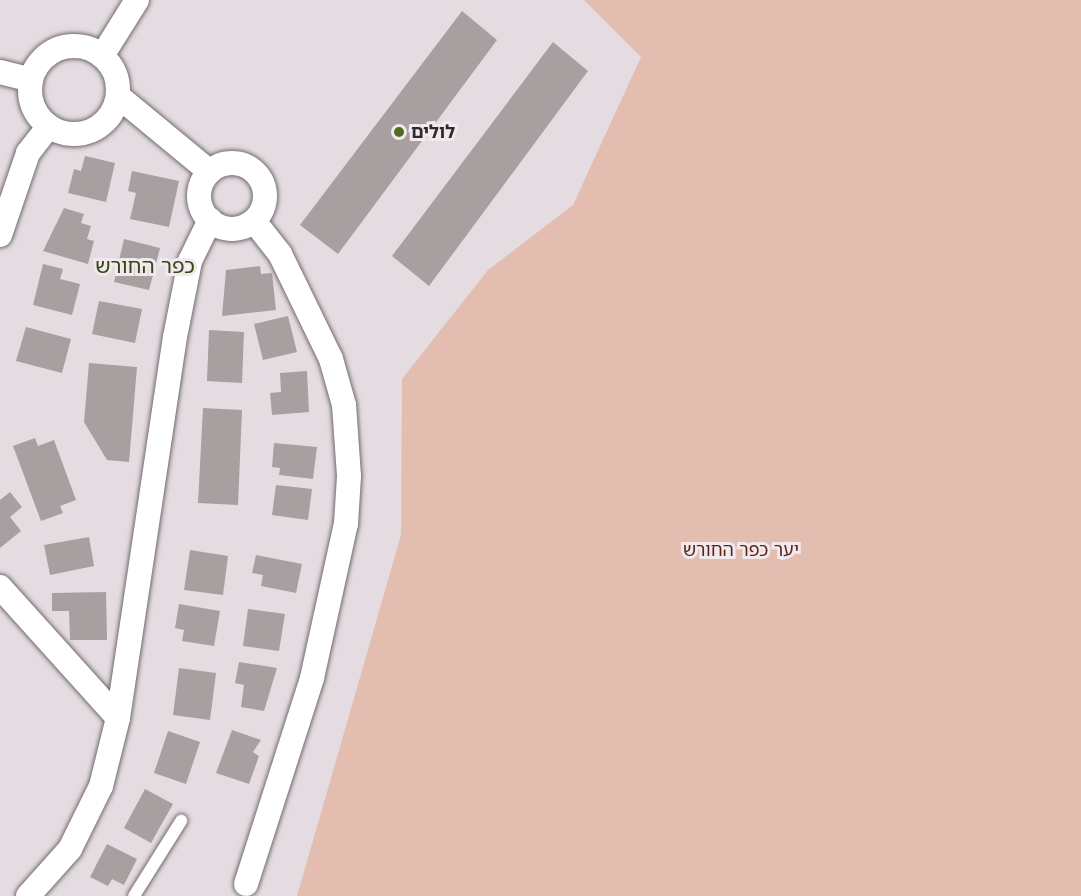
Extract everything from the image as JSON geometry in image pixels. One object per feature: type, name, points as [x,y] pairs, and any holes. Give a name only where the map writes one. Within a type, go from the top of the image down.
[{"type":"street","points":[[102,56],[137,0]]},
{"type":"street","points":[[75,46],[102,56],[117,81],[118,96],[113,110],[92,130],[63,132],[49,126],[33,106],[31,80],[36,66],[60,48],[75,46]]},
{"type":"street","points":[[0,72],[31,80]]},
{"type":"street","points":[[118,96],[210,172]]},
{"type":"street","points":[[0,235],[28,153],[49,126]]},
{"type":"street","points":[[239,164],[257,174],[265,204],[254,221],[236,229],[210,220],[200,201],[210,172],[239,164]]},
{"type":"street","points":[[35,894],[59,866],[101,786],[118,718],[175,337],[190,261],[210,220]]},
{"type":"street","points":[[244,890],[312,678],[346,524],[349,476],[344,405],[331,359],[280,254],[254,221]]},
{"type":"street","points":[[0,587],[118,718]]},
{"type":"lane","points":[[134,896],[181,821]]},
{"type":"green space","name":"יער כפר החורש","points":[[584,0],[1081,0],[1081,896],[297,896],[401,535],[402,379],[488,270],[573,205],[641,57]]},
{"type":"building","name":"לולים","points":[[462,11],[497,40],[338,254],[300,225]]},
{"type":"building","points":[[553,42],[588,71],[429,286],[392,256]]},
{"type":"building","points":[[85,156],[115,163],[106,202],[68,193],[74,169],[81,171]]},
{"type":"building","points":[[132,171],[179,181],[169,227],[130,219],[136,193],[128,191]]},
{"type":"building","points":[[64,208],[84,214],[81,223],[91,226],[87,239],[94,241],[88,264],[43,251]]},
{"type":"building","points":[[124,239],[160,248],[149,290],[114,282]]},
{"type":"building","points":[[43,264],[63,269],[60,279],[80,284],[72,315],[33,305]]},
{"type":"building","points":[[260,266],[261,274],[272,273],[276,310],[222,316],[226,270]]},
{"type":"building","points":[[99,301],[142,309],[135,343],[92,334]]},
{"type":"building","points":[[288,316],[297,352],[263,360],[254,324]]},
{"type":"building","points":[[26,327],[71,339],[62,373],[16,361]]},
{"type":"building","points":[[209,330],[244,332],[242,383],[207,381]]},
{"type":"building","points":[[89,363],[137,367],[129,462],[107,460],[84,422]]},
{"type":"building","points":[[307,371],[309,412],[272,415],[270,393],[281,392],[280,373]]},
{"type":"building","points":[[203,408],[242,410],[238,505],[198,503]]},
{"type":"building","points":[[35,438],[38,446],[54,440],[76,500],[60,506],[63,513],[41,521],[13,446]]},
{"type":"building","points":[[274,443],[317,447],[313,479],[279,475],[280,468],[272,467]]},
{"type":"building","points":[[276,485],[312,489],[308,520],[272,515]]},
{"type":"building","points":[[10,492],[22,507],[10,517],[21,531],[0,548],[0,500]]},
{"type":"building","points":[[89,537],[94,566],[50,575],[44,545]]},
{"type":"building","points":[[190,550],[228,556],[223,595],[184,590]]},
{"type":"building","points":[[256,555],[302,564],[296,593],[261,586],[263,575],[252,573]]},
{"type":"building","points":[[106,592],[107,640],[70,640],[69,611],[52,611],[52,593]]},
{"type":"building","points":[[179,604],[220,611],[214,646],[182,641],[184,630],[175,628]]},
{"type":"building","points":[[248,609],[285,614],[279,651],[243,646]]},
{"type":"building","points":[[239,662],[277,668],[264,711],[241,707],[244,685],[235,683]]},
{"type":"building","points":[[179,668],[216,673],[210,720],[173,715]]},
{"type":"building","points":[[232,730],[261,740],[253,752],[259,756],[249,784],[216,773]]},
{"type":"building","points":[[168,731],[200,742],[186,784],[154,773]]},
{"type":"building","points":[[145,789],[173,804],[151,843],[124,828]]},
{"type":"building","points":[[107,844],[137,859],[124,885],[112,879],[108,886],[90,877]]},
{"type":"place","name":"לולים","points":[[399,132]]},
{"type":"district","name":"כפר החורש","points":[[145,266]]}]
